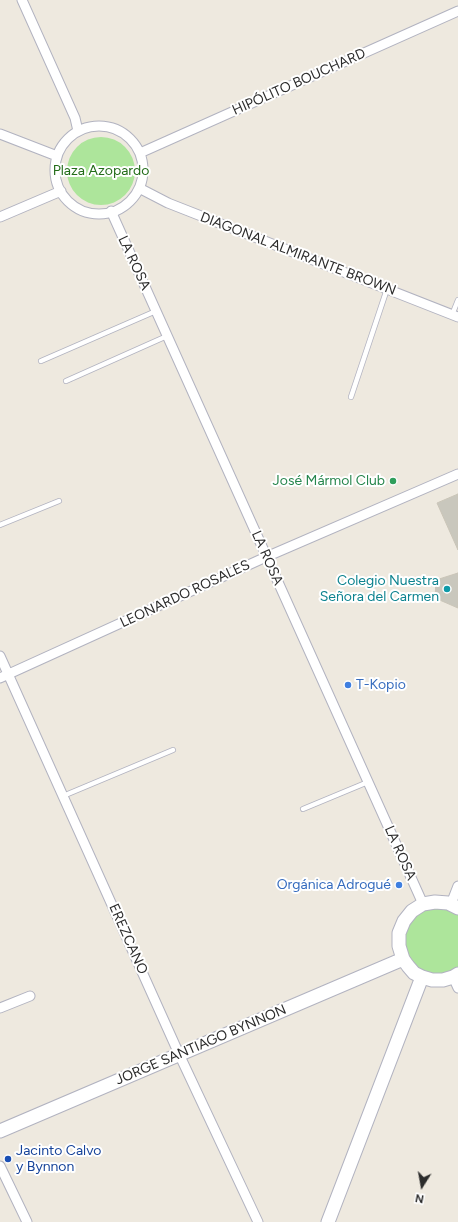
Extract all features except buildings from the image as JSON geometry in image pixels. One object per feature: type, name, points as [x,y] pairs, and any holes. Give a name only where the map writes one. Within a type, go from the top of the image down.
[{"type":"street","points":[[22,0],[75,118],[78,131]]},
{"type":"street","name":"HIPÓLITO BOUCHARD","points":[[140,153],[458,11]]},
{"type":"street","points":[[97,126],[117,129],[128,136],[140,153],[143,174],[139,188],[133,198],[125,205],[111,212],[102,214],[87,212],[74,206],[64,196],[57,184],[55,170],[57,156],[69,137],[78,131],[97,126]]},
{"type":"street","points":[[0,134],[57,156]]},
{"type":"street","name":"DIAGONAL ALMIRANTE BROWN","points":[[139,188],[168,203],[455,316]]},
{"type":"street","points":[[0,217],[61,191]]},
{"type":"street","name":"LA ROSA","points":[[111,212],[423,904]]},
{"type":"street","name":"LEONARDO ROSALES","points":[[4,676],[266,557],[458,474]]},
{"type":"street","name":"EREZCANO","points":[[0,656],[4,676],[63,796],[258,1222]]},
{"type":"street","points":[[456,980],[432,980],[414,973],[403,959],[399,946],[399,933],[404,921],[412,911],[423,904],[435,902],[454,906],[458,886]]},
{"type":"street","name":"JORGE SANTIAGO BYNNON","points":[[0,1131],[403,959]]},
{"type":"street","points":[[328,1222],[422,977]]},
{"type":"street","points":[[0,1008],[30,996]]},
{"type":"street","points":[[0,1166],[27,1222]]},
{"type":"lane","points":[[351,397],[387,289]]},
{"type":"lane","points":[[455,316],[458,300]]},
{"type":"lane","points":[[42,361],[156,311]]},
{"type":"lane","points":[[66,381],[167,336]]},
{"type":"lane","points":[[0,525],[59,501]]},
{"type":"lane","points":[[63,796],[173,750]]},
{"type":"lane","points":[[303,809],[368,782]]},
{"type":"green space","name":"Plaza Azopardo","points":[[101,137],[114,140],[125,147],[132,158],[135,171],[132,184],[125,195],[114,202],[101,205],[88,202],[77,195],[70,184],[67,171],[70,158],[77,147],[88,140]]},
{"type":"green space","points":[[445,907],[458,913],[458,968],[448,973],[437,975],[425,972],[415,966],[408,958],[404,947],[404,936],[407,925],[423,909]]},
{"type":"place","name":"José Mármol Club","points":[[393,481]]},
{"type":"place","name":"Colegio Nuestra Señora del Carmen","points":[[447,589]]},
{"type":"place","name":"T-Kopio","points":[[348,685]]},
{"type":"place","name":"Orgánica Adrogué","points":[[399,885]]},
{"type":"place","name":"Jacinto Calvo y Bynnon","points":[[8,1159]]}]
